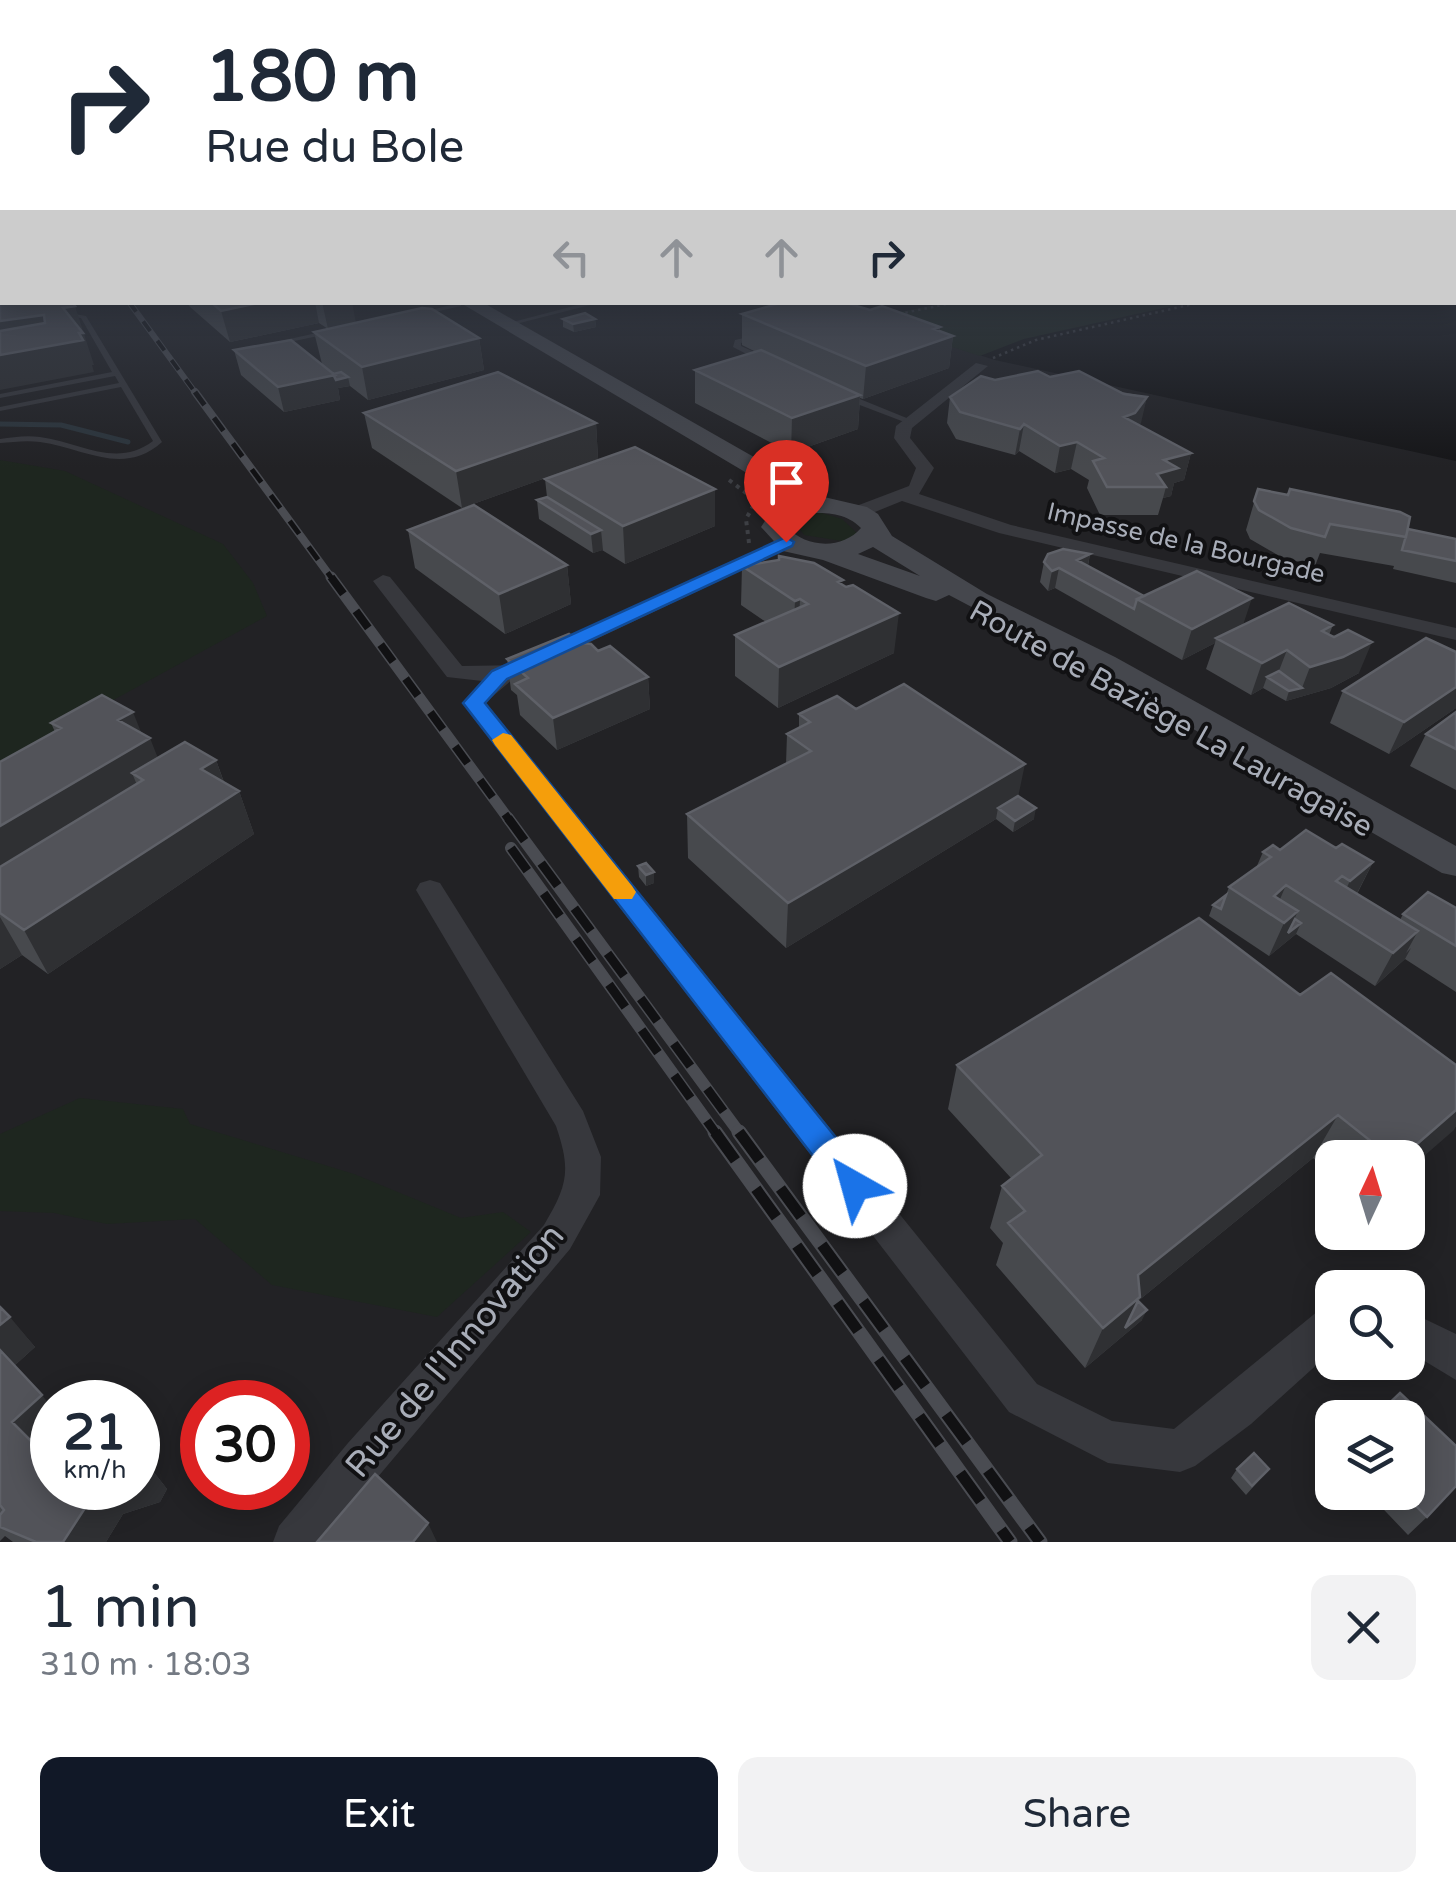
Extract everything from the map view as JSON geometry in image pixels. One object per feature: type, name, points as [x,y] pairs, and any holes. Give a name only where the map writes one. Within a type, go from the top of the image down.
[{"type":"main road","points":[[494,323],[709,452],[784,512]]},
{"type":"main road","points":[[508,324],[817,504],[866,521],[858,546],[825,551]]},
{"type":"main road","points":[[786,542],[774,527],[784,512],[817,504]]},
{"type":"main road","name":"Route de Baziège La Lauragaise","points":[[866,521],[882,541],[977,600],[1104,664],[1456,863]]},
{"type":"main road","name":"Route de Baziège La Lauragaise","points":[[786,542],[825,551],[970,606],[1049,646],[1456,877]]},
{"type":"street","points":[[866,521],[916,489],[924,476],[919,458],[902,438],[910,421],[981,366]]},
{"type":"street","name":"Impasse de la Bourgade","points":[[906,496],[1006,529],[1456,634]]},
{"type":"street","points":[[786,542],[500,675],[474,703],[1023,1398],[1108,1442],[1180,1451],[1236,1409],[1315,1337]]},
{"type":"street","points":[[383,581],[455,672],[500,675]]},
{"type":"street","name":"Rue de l'Innovation","points":[[296,1542],[375,1444],[557,1238],[582,1195],[584,1157],[571,1121],[430,890]]},
{"type":"street","points":[[1425,1339],[1456,1360]]},
{"type":"lane","points":[[0,442],[39,439],[123,458],[142,454],[158,438],[88,323]]},
{"type":"lane","points":[[508,324],[512,323]]},
{"type":"lane","points":[[258,347],[334,331]]},
{"type":"lane","points":[[773,364],[737,348],[738,342],[776,331]]},
{"type":"lane","points":[[0,396],[117,373]]},
{"type":"lane","points":[[0,410],[123,384]]},
{"type":"lane","points":[[844,396],[910,421]]},
{"type":"path","points":[[981,366],[1006,350],[1036,340],[1110,323]]},
{"type":"shaded area","points":[[0,323],[877,323],[995,360],[1456,461],[1456,1542],[0,1542]]},
{"type":"shaded area","points":[[877,323],[1096,323],[1024,339],[980,356]]},
{"type":"shaded area","points":[[0,460],[65,471],[223,544],[253,583],[267,616],[0,762]]},
{"type":"shaded area","points":[[812,510],[842,519],[859,535],[848,542],[804,535],[797,525],[798,514]]},
{"type":"shaded area","points":[[80,1098],[183,1109],[190,1124],[354,1174],[461,1218],[503,1212],[531,1232],[437,1317],[272,1285],[195,1219],[107,1224],[54,1213],[0,1211],[0,1134]]},
{"type":"building","points":[[45,323],[75,323],[83,340],[0,355],[0,331]]},
{"type":"building","points":[[355,323],[455,323],[479,338],[362,367],[314,332]]},
{"type":"building","points":[[763,323],[929,323],[953,336],[866,366]]},
{"type":"building","points":[[291,340],[335,375],[278,387],[234,350]]},
{"type":"building","points":[[761,350],[860,395],[792,418],[695,370]]},
{"type":"building","points":[[1038,371],[1050,377],[1079,371],[1124,394],[1147,397],[1135,413],[1124,417],[1191,453],[1164,460],[1178,468],[1157,474],[1166,487],[1107,487],[1093,461],[1104,458],[1077,442],[1060,446],[1024,424],[1020,429],[960,412],[950,397],[981,376],[995,380]]},
{"type":"building","points":[[341,372],[348,377],[336,380],[333,374]]},
{"type":"building","points":[[498,372],[596,423],[456,471],[364,413]]},
{"type":"building","points":[[635,447],[715,489],[623,526],[545,479]]},
{"type":"building","points":[[1258,489],[1288,495],[1290,489],[1400,512],[1410,517],[1406,537],[1330,524],[1325,537],[1291,528],[1259,510],[1254,501]]},
{"type":"building","points":[[547,497],[601,530],[591,534],[537,500]]},
{"type":"building","points":[[474,505],[567,565],[499,594],[408,530]]},
{"type":"building","points":[[1408,529],[1456,539],[1456,561],[1402,550]]},
{"type":"building","points":[[1063,549],[1090,554],[1077,560],[1144,596],[1137,599],[1134,609],[1059,568],[1052,571],[1044,562],[1048,554]]},
{"type":"building","points":[[779,556],[814,563],[843,580],[838,582],[846,587],[853,585],[899,613],[779,667],[735,635],[808,604],[800,599],[795,601],[742,566],[779,560]]},
{"type":"building","points":[[1197,571],[1252,598],[1192,629],[1137,599]]},
{"type":"building","points":[[1289,603],[1333,625],[1322,631],[1334,637],[1348,630],[1372,642],[1343,657],[1310,667],[1287,650],[1262,663],[1216,638]]},
{"type":"building","points":[[569,634],[598,651],[610,646],[648,677],[553,718],[515,684],[528,678],[507,659]]},
{"type":"building","points":[[1426,638],[1456,652],[1456,687],[1404,722],[1343,691]]},
{"type":"building","points":[[1279,671],[1302,688],[1289,691],[1267,677]]},
{"type":"building","points":[[904,684],[1025,764],[788,903],[687,814],[811,751],[787,734],[810,722],[799,714],[837,696],[856,709]]},
{"type":"building","points":[[102,695],[133,712],[118,720],[150,738],[0,826],[0,762],[61,728],[51,723]]},
{"type":"building","points":[[1456,712],[1456,749],[1426,734]]},
{"type":"building","points":[[185,742],[216,760],[201,769],[239,791],[24,930],[0,913],[0,867],[143,780],[132,773]]},
{"type":"building","points":[[1018,796],[1036,808],[1015,821],[998,808]]},
{"type":"building","points":[[1306,830],[1336,848],[1342,844],[1373,862],[1350,881],[1342,876],[1336,881],[1418,931],[1393,953],[1286,885],[1274,896],[1298,911],[1284,923],[1229,887],[1271,857],[1263,852],[1273,845],[1280,850]]},
{"type":"building","points":[[646,863],[654,872],[646,875],[638,866]]},
{"type":"building","points":[[1428,892],[1456,908],[1456,946],[1403,914]]},
{"type":"building","points":[[1226,895],[1221,909],[1213,905]]},
{"type":"building","points":[[1199,918],[1300,995],[1331,973],[1456,1065],[1456,1110],[1422,1140],[1369,1140],[1338,1115],[1138,1275],[1140,1297],[1103,1328],[1008,1223],[1025,1211],[1002,1186],[1042,1155],[957,1065]]},
{"type":"building","points":[[1138,1301],[1147,1310],[1125,1328]]},
{"type":"building","points":[[0,1307],[10,1317],[0,1325]]},
{"type":"building","points":[[0,1350],[30,1382],[30,1406],[12,1422],[30,1440],[30,1510],[84,1510],[63,1542],[36,1542],[0,1527],[4,1510],[0,1505]]},
{"type":"building","points":[[1425,1417],[1456,1446],[1456,1486],[1427,1517],[1420,1510],[1425,1510]]},
{"type":"building","points":[[1254,1453],[1269,1469],[1252,1486],[1237,1469]]},
{"type":"building","points":[[375,1474],[428,1523],[413,1542],[317,1542]]},
{"type":"waterway","points":[[0,424],[61,425],[128,442]]},
{"type":"railway","points":[[144,323],[197,395]]},
{"type":"railway","points":[[195,392],[333,580]]},
{"type":"railway","points":[[331,577],[510,821]]},
{"type":"railway","points":[[508,818],[741,1135]]},
{"type":"railway","points":[[511,848],[717,1135]]},
{"type":"railway","points":[[715,1132],[1010,1542]]},
{"type":"railway","points":[[739,1132],[1040,1542]]},
{"type":"slow traffic","points":[[503,740],[623,892]]},
{"type":"route","points":[[786,542],[500,675],[474,703],[855,1186]]}]
